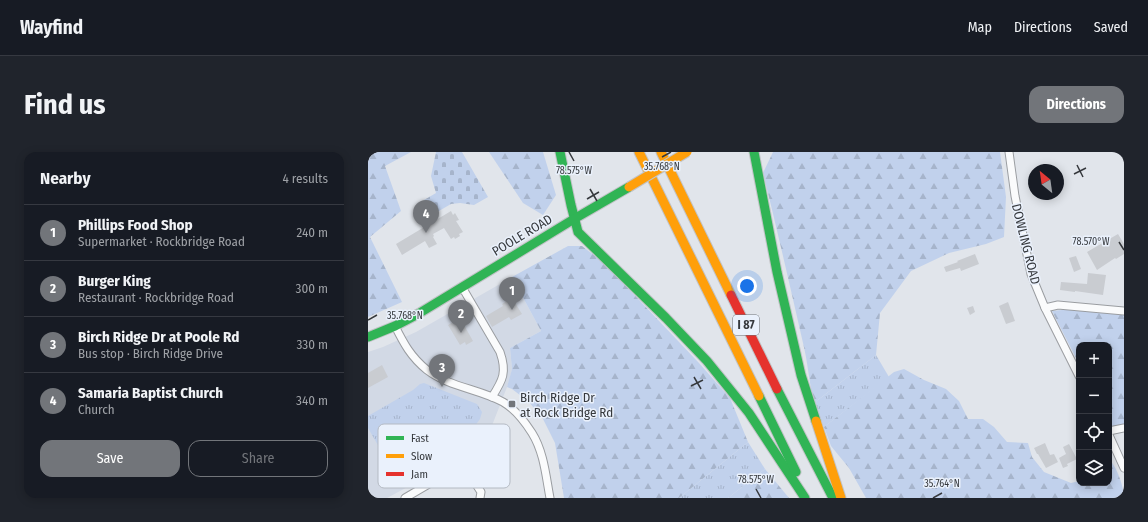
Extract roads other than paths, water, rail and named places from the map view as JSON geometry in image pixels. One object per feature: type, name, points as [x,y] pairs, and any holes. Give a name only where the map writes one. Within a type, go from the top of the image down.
[{"type":"main road","points":[[560,152],[578,232],[671,323],[707,361],[749,413],[805,498]]},
{"type":"main road","name":"I 87","points":[[639,152],[808,498]]},
{"type":"main road","name":"I 87","points":[[661,152],[833,498]]},
{"type":"main road","name":"POOLE ROAD","points":[[368,337],[395,326],[418,314],[574,219],[688,152]]},
{"type":"main road","points":[[754,152],[777,272],[801,375],[841,498]]},
{"type":"street","name":"DOWLING ROAD","points":[[1009,152],[1015,196],[1031,274],[1045,308],[1076,370]]},
{"type":"street","points":[[462,287],[500,352],[504,363],[502,379],[492,397]]},
{"type":"street","points":[[1045,308],[1058,306],[1124,311]]},
{"type":"street","points":[[395,326],[405,346],[429,371],[458,386],[492,397],[504,403],[520,416],[533,434],[543,459],[550,498]]},
{"type":"street","points":[[1112,431],[1124,428]]},
{"type":"street","points":[[1112,442],[1124,468]]},
{"type":"street","points":[[405,498],[422,488]]},
{"type":"street","points":[[478,488],[480,492],[480,498]]},
{"type":"place","name":"Samaria Baptist Church","points":[[426,233]]},
{"type":"place","name":"Phillips Food Shop","points":[[512,310]]},
{"type":"place","name":"Burger King","points":[[461,333]]},
{"type":"place","name":"Birch Ridge Dr at Poole Rd","points":[[442,387]]},
{"type":"place","name":"Birch Ridge Dr at Rock Bridge Rd","points":[[512,404]]}]
